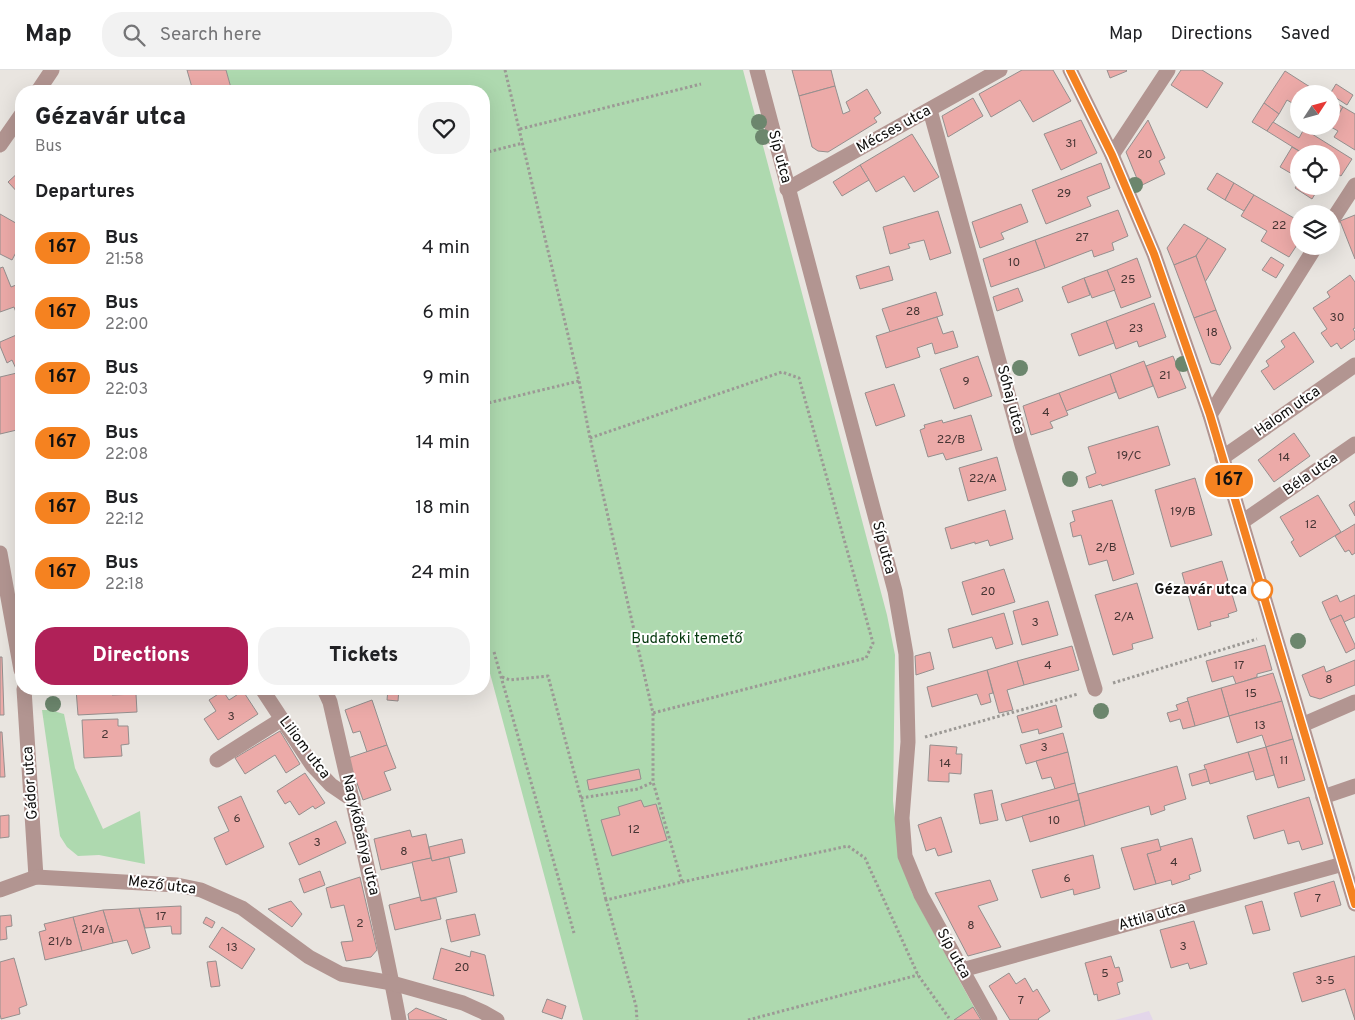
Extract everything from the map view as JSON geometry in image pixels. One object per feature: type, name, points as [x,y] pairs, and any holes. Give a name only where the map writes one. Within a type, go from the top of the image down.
[{"type":"street","points":[[42,85],[52,70]]},
{"type":"street","name":"Síp utca","points":[[757,70],[895,592],[906,654],[908,742],[902,818],[906,856],[922,895],[990,1020]]},
{"type":"street","name":"Mécses utca","points":[[788,189],[1000,70]]},
{"type":"street","points":[[1070,70],[1112,155],[1154,254],[1210,415],[1355,904]]},
{"type":"street","points":[[1112,155],[1168,70]]},
{"type":"street","name":"Sóhaj utca","points":[[930,110],[1022,445],[1095,689]]},
{"type":"street","points":[[0,145],[15,124]]},
{"type":"street","points":[[1340,208],[1355,185]]},
{"type":"street","points":[[1210,415],[1310,255]]},
{"type":"street","name":"Halom utca","points":[[1222,458],[1355,366]]},
{"type":"street","name":"Béla utca","points":[[1242,522],[1355,444]]},
{"type":"street","points":[[0,553],[15,637]]},
{"type":"street","name":"Gádor utca","points":[[24,695],[36,877]]},
{"type":"street","name":"Liliom utca","points":[[266,695],[312,764],[332,785],[353,800]]},
{"type":"street","name":"Nagykőbánya utca","points":[[327,695],[353,800],[399,1020]]},
{"type":"street","points":[[1302,725],[1355,702]]},
{"type":"street","points":[[217,760],[282,719]]},
{"type":"street","points":[[1323,797],[1355,786]]},
{"type":"street","name":"Attila utca","points":[[962,970],[1343,864]]},
{"type":"street","name":"Mező utca","points":[[0,890],[36,877],[177,885],[201,890],[242,908],[309,957],[341,974],[392,983],[463,1003],[497,1020]]},
{"type":"path","points":[[506,70],[579,381],[590,438],[653,713],[653,782],[682,882]]},
{"type":"path","points":[[520,128],[701,84]]},
{"type":"path","points":[[490,151],[523,143]]},
{"type":"path","points":[[590,438],[782,372],[799,378],[873,643],[866,658],[653,713]]},
{"type":"path","points":[[490,403],[579,381]]},
{"type":"path","points":[[494,652],[574,934]]},
{"type":"path","points":[[501,677],[510,680],[548,676],[606,900],[636,1006],[637,1020]]},
{"type":"path","points":[[581,798],[638,789],[653,782]]},
{"type":"path","points":[[606,900],[848,846],[865,858],[918,975],[950,1018]]},
{"type":"path","points":[[748,1020],[918,975]]},
{"type":"shaded area","points":[[1149,1011],[1153,1020],[1115,1020]]},
{"type":"green space","name":"Budafoki temető","points":[[226,70],[743,70],[887,615],[895,655],[893,801],[898,848],[912,893],[981,1020],[583,1020],[490,673],[490,85],[230,85]]},
{"type":"green space","points":[[42,710],[64,714],[75,768],[103,829],[140,811],[145,864],[99,855],[78,856],[67,847],[60,836]]},
{"type":"building","points":[[187,70],[226,70],[230,85],[191,85]]},
{"type":"building","points":[[792,70],[831,70],[835,86],[799,96]]},
{"type":"building","points":[[1022,70],[1053,70],[1071,101],[1033,122],[1020,100],[991,117],[979,94]]},
{"type":"building","points":[[1107,70],[1126,70],[1127,71],[1110,78]]},
{"type":"building","points":[[1181,70],[1202,70],[1223,83],[1207,108],[1171,85]]},
{"type":"building","points":[[1285,71],[1307,85],[1290,85],[1290,102],[1287,100],[1279,114],[1264,103]]},
{"type":"building","points":[[835,86],[843,114],[850,111],[846,102],[867,89],[881,113],[874,118],[877,122],[828,152],[818,151],[812,147],[799,96]]},
{"type":"building","points":[[1340,87],[1353,95],[1347,105],[1340,100]]},
{"type":"building","points":[[973,98],[983,116],[948,137],[942,116]]},
{"type":"building","points":[[1264,103],[1279,114],[1267,131],[1252,122]]},
{"type":"building","points":[[1343,107],[1355,114],[1355,150],[1334,137],[1340,135],[1340,112]]},
{"type":"building","points":[[1081,120],[1097,153],[1061,170],[1044,134]]},
{"type":"building","points":[[1148,120],[1165,158],[1159,161],[1165,174],[1140,186],[1126,152]]},
{"type":"building","points":[[1273,122],[1290,132],[1290,135],[1299,138],[1301,135],[1314,135],[1330,145],[1290,145],[1267,131]]},
{"type":"building","points":[[912,134],[939,177],[914,192],[904,176],[876,192],[860,165]]},
{"type":"building","points":[[1290,150],[1290,173],[1280,167]]},
{"type":"building","points":[[1340,152],[1352,159],[1340,175]]},
{"type":"building","points":[[1101,163],[1110,188],[1087,197],[1091,206],[1046,224],[1032,190]]},
{"type":"building","points":[[860,165],[869,180],[842,196],[833,182]]},
{"type":"building","points":[[1217,173],[1234,183],[1225,200],[1207,189]]},
{"type":"building","points":[[15,176],[15,190],[8,182]]},
{"type":"building","points":[[1234,183],[1254,195],[1244,211],[1225,200]]},
{"type":"building","points":[[1254,195],[1290,216],[1289,257],[1261,241],[1267,231],[1241,216]]},
{"type":"building","points":[[1306,195],[1314,195],[1312,199]]},
{"type":"building","points":[[1021,204],[1028,222],[1001,233],[1004,239],[980,248],[972,222]]},
{"type":"building","points":[[1118,210],[1128,236],[1112,243],[1114,250],[1094,257],[1092,250],[1045,268],[1035,240]]},
{"type":"building","points":[[938,211],[951,253],[930,260],[924,240],[908,244],[910,248],[890,254],[883,227]]},
{"type":"building","points":[[0,214],[15,223],[15,254],[12,260],[0,254]]},
{"type":"building","points":[[1355,215],[1355,259],[1340,221]]},
{"type":"building","points":[[1184,224],[1208,238],[1196,256],[1174,265],[1167,248]]},
{"type":"building","points":[[1208,238],[1226,249],[1205,282],[1196,256]]},
{"type":"building","points":[[1035,240],[1045,268],[991,287],[983,259]]},
{"type":"building","points":[[1196,256],[1216,310],[1194,318],[1174,265]]},
{"type":"building","points":[[1271,257],[1284,265],[1276,278],[1262,270]]},
{"type":"building","points":[[1137,258],[1151,297],[1121,308],[1107,270]]},
{"type":"building","points":[[889,266],[893,280],[860,289],[856,276]]},
{"type":"building","points":[[3,267],[11,287],[15,285],[15,310],[14,307],[0,312],[0,268]]},
{"type":"building","points":[[1107,270],[1115,290],[1092,298],[1084,278]]},
{"type":"building","points":[[1350,275],[1355,282],[1355,328],[1353,329],[1355,339],[1341,349],[1337,343],[1331,347],[1321,333],[1327,329],[1313,308],[1330,297],[1327,292]]},
{"type":"building","points":[[1084,278],[1090,295],[1068,303],[1062,287]]},
{"type":"building","points":[[1018,288],[1023,301],[997,311],[993,297]]},
{"type":"building","points":[[936,292],[943,315],[890,332],[882,309]]},
{"type":"building","points":[[1154,303],[1166,337],[1139,347],[1137,341],[1116,349],[1106,321]]},
{"type":"building","points":[[1216,310],[1231,348],[1220,365],[1211,363],[1194,318]]},
{"type":"building","points":[[937,317],[943,334],[953,331],[958,347],[935,354],[932,343],[917,348],[920,357],[886,368],[876,336]]},
{"type":"building","points":[[1106,321],[1114,343],[1079,356],[1071,334]]},
{"type":"building","points":[[1294,332],[1314,362],[1274,390],[1261,371],[1269,366],[1266,361],[1285,347],[1281,341]]},
{"type":"building","points":[[15,336],[15,366],[12,360],[7,363],[0,342]]},
{"type":"building","points":[[978,356],[992,396],[954,409],[940,369]]},
{"type":"building","points":[[1173,356],[1186,388],[1158,398],[1146,366]]},
{"type":"building","points":[[1144,361],[1153,386],[1119,399],[1110,374]]},
{"type":"building","points":[[15,373],[15,430],[0,434],[0,377]]},
{"type":"building","points":[[1110,374],[1116,392],[1066,411],[1059,393]]},
{"type":"building","points":[[894,384],[905,416],[876,426],[865,393]]},
{"type":"building","points":[[1059,393],[1068,415],[1050,422],[1053,428],[1031,435],[1023,406]]},
{"type":"building","points":[[971,415],[982,450],[946,460],[943,453],[928,457],[920,430],[925,428],[924,425],[942,420],[943,423]]},
{"type":"building","points":[[1158,426],[1170,465],[1102,486],[1101,484],[1089,488],[1086,477],[1096,473],[1088,447]]},
{"type":"building","points":[[1294,433],[1310,456],[1274,482],[1258,460]]},
{"type":"building","points":[[997,457],[1006,490],[968,501],[959,468]]},
{"type":"building","points":[[1195,478],[1212,535],[1171,547],[1155,490]]},
{"type":"building","points":[[1318,495],[1341,532],[1300,557],[1291,542],[1294,540],[1280,517]]},
{"type":"building","points":[[1112,500],[1134,574],[1113,581],[1107,560],[1089,565],[1081,535],[1073,537],[1070,523],[1075,521],[1072,511]]},
{"type":"building","points":[[1355,501],[1355,516],[1349,505]]},
{"type":"building","points":[[1005,510],[1013,539],[990,546],[988,540],[951,549],[945,528]]},
{"type":"building","points":[[1355,524],[1355,553],[1352,555],[1349,550],[1345,552],[1335,536]]},
{"type":"building","points":[[1222,561],[1237,611],[1228,614],[1229,617],[1210,622],[1211,626],[1198,630],[1182,573]]},
{"type":"building","points":[[1004,569],[1015,602],[972,615],[962,582]]},
{"type":"building","points":[[1137,583],[1153,638],[1132,644],[1133,649],[1113,655],[1095,595]]},
{"type":"building","points":[[1337,595],[1340,602],[1355,595],[1355,617],[1344,622],[1341,615],[1330,620],[1322,602]]},
{"type":"building","points":[[1048,601],[1058,635],[1022,645],[1013,611]]},
{"type":"building","points":[[1004,613],[1013,644],[996,649],[992,637],[953,648],[948,629]]},
{"type":"building","points":[[1341,615],[1355,645],[1355,648],[1346,653],[1330,620]]},
{"type":"building","points":[[1265,645],[1272,670],[1257,674],[1257,677],[1236,684],[1233,676],[1212,682],[1206,661]]},
{"type":"building","points":[[1072,646],[1079,670],[1024,685],[1017,661]]},
{"type":"building","points":[[930,652],[934,669],[916,675],[915,656]]},
{"type":"building","points":[[0,657],[2,657],[4,715],[0,715]]},
{"type":"building","points":[[1355,660],[1355,685],[1320,699],[1310,696],[1302,675],[1324,666],[1326,672]]},
{"type":"building","points":[[1017,661],[1024,685],[1007,690],[1013,710],[999,713],[987,670]]},
{"type":"building","points":[[987,670],[993,693],[989,694],[991,702],[981,705],[977,694],[932,707],[927,687]]},
{"type":"building","points":[[1273,673],[1282,701],[1229,716],[1221,688]]},
{"type":"building","points":[[1221,688],[1229,716],[1195,726],[1187,698]]},
{"type":"building","points":[[76,695],[136,695],[137,712],[78,715]]},
{"type":"building","points":[[217,695],[226,695],[229,700],[237,695],[246,695],[258,714],[218,740],[204,719],[216,711],[209,700]]},
{"type":"building","points":[[387,695],[398,695],[398,701],[387,700]]},
{"type":"building","points":[[372,700],[387,745],[367,752],[360,731],[353,733],[345,710]]},
{"type":"building","points":[[1188,701],[1195,726],[1183,729],[1180,719],[1170,722],[1167,713],[1178,710],[1176,705]]},
{"type":"building","points":[[1282,701],[1293,739],[1266,747],[1262,735],[1237,743],[1229,716]]},
{"type":"building","points":[[1056,705],[1062,727],[1039,734],[1038,729],[1022,733],[1017,716]]},
{"type":"building","points":[[118,719],[118,726],[128,726],[129,744],[121,745],[122,756],[84,758],[82,720]]},
{"type":"building","points":[[280,731],[300,764],[286,773],[275,755],[245,774],[235,758]]},
{"type":"building","points":[[0,732],[2,732],[5,777],[0,777]]},
{"type":"building","points":[[1063,733],[1068,752],[1026,764],[1020,745]]},
{"type":"building","points":[[1293,739],[1305,780],[1278,788],[1266,747]]},
{"type":"building","points":[[387,745],[396,768],[384,772],[391,790],[363,800],[348,758]]},
{"type":"building","points":[[930,745],[957,747],[956,754],[962,754],[961,774],[949,773],[949,782],[928,781]]},
{"type":"building","points":[[1266,747],[1274,775],[1256,780],[1248,752]]},
{"type":"building","points":[[1068,752],[1075,783],[1055,789],[1051,777],[1042,779],[1036,761]]},
{"type":"building","points":[[1248,752],[1254,771],[1210,784],[1204,765]]},
{"type":"building","points":[[1177,766],[1186,799],[1164,806],[1165,810],[1151,815],[1149,806],[1085,826],[1078,794]]},
{"type":"building","points":[[639,769],[641,779],[589,790],[587,780]]},
{"type":"building","points":[[1206,769],[1209,781],[1192,786],[1189,774]]},
{"type":"building","points":[[305,773],[325,803],[315,809],[313,806],[299,815],[290,801],[285,804],[277,791]]},
{"type":"building","points":[[1075,783],[1079,800],[1006,821],[1001,804]]},
{"type":"building","points":[[992,790],[998,820],[980,824],[974,794]]},
{"type":"building","points":[[241,796],[264,847],[226,865],[214,838],[229,831],[218,807]]},
{"type":"building","points":[[1309,797],[1323,844],[1302,850],[1299,841],[1288,844],[1284,830],[1254,839],[1247,816]]},
{"type":"building","points":[[641,800],[644,807],[656,804],[667,840],[612,856],[601,820],[620,815],[618,807]]},
{"type":"building","points":[[1079,800],[1085,826],[1030,842],[1022,816]]},
{"type":"building","points":[[9,815],[9,837],[0,838],[0,816]]},
{"type":"building","points":[[941,817],[952,852],[938,856],[935,848],[926,851],[918,825]]},
{"type":"building","points":[[336,821],[346,843],[299,865],[289,843]]},
{"type":"building","points":[[410,830],[412,837],[426,834],[431,858],[381,870],[374,839]]},
{"type":"building","points":[[1192,838],[1201,871],[1189,875],[1190,879],[1172,885],[1171,880],[1156,884],[1147,854],[1161,850],[1160,847]]},
{"type":"building","points":[[462,839],[465,853],[432,861],[429,847]]},
{"type":"building","points":[[1158,839],[1161,850],[1147,854],[1156,884],[1134,890],[1121,848]]},
{"type":"building","points":[[1093,855],[1100,888],[1074,895],[1073,889],[1041,898],[1032,870]]},
{"type":"building","points":[[449,857],[457,892],[421,901],[412,862],[431,858],[432,861]]},
{"type":"building","points":[[320,871],[325,885],[304,893],[299,879]]},
{"type":"building","points":[[360,877],[377,950],[371,957],[346,961],[341,942],[353,941],[344,905],[331,908],[326,888]]},
{"type":"building","points":[[990,880],[998,900],[978,906],[1001,947],[968,956],[935,893]]},
{"type":"building","points":[[1334,881],[1341,905],[1301,917],[1294,893]]},
{"type":"building","points":[[420,897],[421,901],[436,898],[441,919],[395,930],[389,905]]},
{"type":"building","points":[[291,901],[302,914],[292,927],[268,909]]},
{"type":"building","points":[[1262,901],[1270,930],[1253,934],[1245,906]]},
{"type":"building","points":[[181,906],[181,934],[172,934],[171,926],[145,928],[139,908]]},
{"type":"building","points":[[139,908],[150,948],[132,954],[127,940],[113,943],[103,910]]},
{"type":"building","points":[[103,910],[113,943],[82,951],[73,917]]},
{"type":"building","points":[[475,914],[480,935],[451,942],[446,920]]},
{"type":"building","points":[[11,915],[12,926],[6,927],[7,939],[0,940],[0,916]]},
{"type":"building","points":[[73,917],[82,951],[45,960],[39,932],[46,930],[44,924]]},
{"type":"building","points":[[206,917],[215,922],[212,928],[203,923]]},
{"type":"building","points":[[1194,921],[1207,964],[1190,969],[1188,963],[1171,968],[1160,930]]},
{"type":"building","points":[[222,927],[255,949],[242,969],[209,947]]},
{"type":"building","points":[[441,948],[470,957],[471,951],[485,955],[494,996],[433,979]]},
{"type":"building","points":[[1111,956],[1115,968],[1119,967],[1123,981],[1117,983],[1120,994],[1098,1001],[1097,994],[1094,995],[1085,963]]},
{"type":"building","points":[[1355,956],[1355,1020],[1345,989],[1302,1002],[1293,973]]},
{"type":"building","points":[[14,958],[27,1005],[19,1008],[20,1014],[1,1019],[0,962]]},
{"type":"building","points":[[216,961],[220,986],[211,987],[207,962]]},
{"type":"building","points":[[1009,973],[1016,984],[1025,978],[1033,992],[1037,989],[1050,1011],[1039,1020],[1010,1020],[989,986]]},
{"type":"building","points":[[547,999],[566,1006],[562,1019],[542,1012]]},
{"type":"building","points":[[973,1007],[981,1020],[954,1020]]},
{"type":"building","points":[[416,1008],[447,1020],[409,1020],[408,1014]]},
{"type":"bus line","name":"167","points":[[1070,70],[1112,155],[1154,254],[1210,415],[1355,904]]},
{"type":"place","name":"Gézavár utca","points":[[1262,590]]}]
